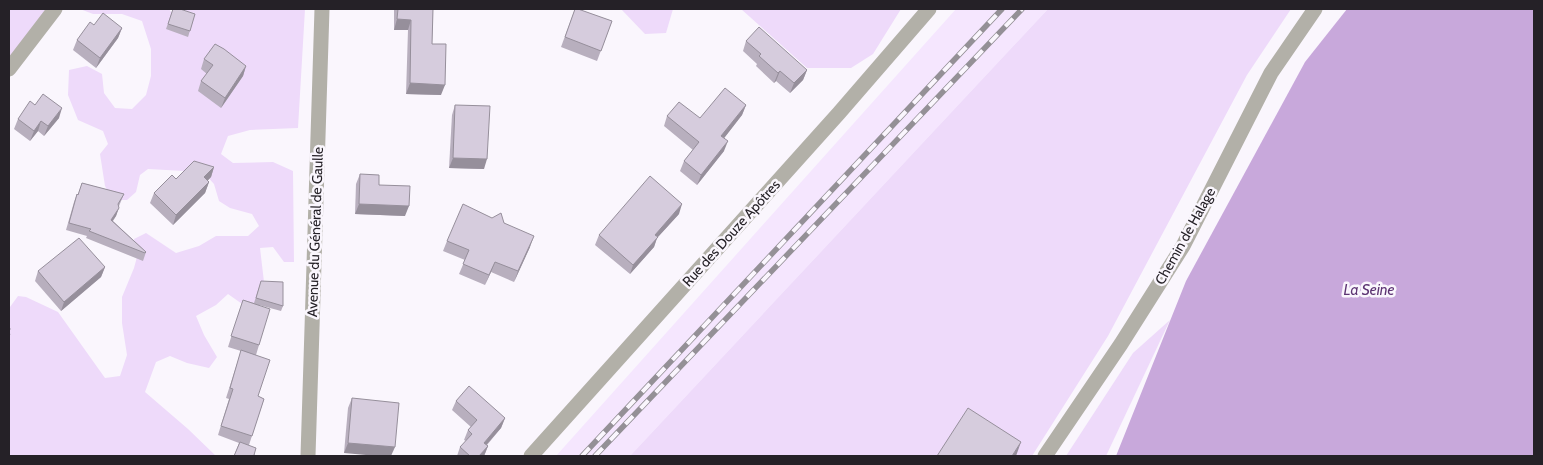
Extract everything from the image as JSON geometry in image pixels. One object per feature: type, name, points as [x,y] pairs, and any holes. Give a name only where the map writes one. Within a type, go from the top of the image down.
[{"type":"street","points":[[9,69],[55,9]]},
{"type":"street","name":"Avenue du Général de Gaulle","points":[[308,456],[322,9]]},
{"type":"street","name":"Rue des Douze Apôtres","points":[[531,456],[833,120],[929,9]]},
{"type":"street","name":"Chemin de Halage","points":[[1045,456],[1121,344],[1182,246],[1271,73],[1315,9]]},
{"type":"path","points":[[9,329],[9,334]]},
{"type":"shaded area","points":[[9,9],[59,9],[9,71]]},
{"type":"shaded area","points":[[80,9],[169,9],[171,12],[181,15],[187,9],[305,9],[298,128],[250,130],[228,136],[221,154],[233,163],[273,162],[293,171],[294,262],[284,262],[273,247],[260,248],[264,282],[260,301],[245,306],[228,294],[216,305],[196,316],[204,335],[217,357],[209,368],[187,363],[170,356],[156,362],[145,392],[216,456],[9,456],[9,307],[18,296],[26,297],[58,312],[105,378],[120,376],[127,355],[122,323],[122,297],[137,257],[134,239],[146,233],[176,253],[199,246],[216,236],[248,236],[259,226],[252,214],[230,208],[219,201],[214,184],[203,172],[148,169],[140,175],[136,192],[127,200],[112,200],[105,186],[100,154],[108,144],[103,131],[78,120],[68,95],[69,70],[87,66],[102,74],[104,93],[115,108],[132,109],[146,95],[151,76],[151,49],[142,21],[122,14],[93,14]]},
{"type":"shaded area","points":[[621,9],[673,9],[666,33],[645,34]]},
{"type":"shaded area","points":[[741,9],[901,9],[873,54],[851,68],[807,68]]},
{"type":"shaded area","points":[[956,9],[1048,9],[630,456],[556,456]]},
{"type":"shaded area","points":[[1048,9],[1291,9],[1247,75],[1108,336],[1032,456],[630,456]]},
{"type":"shaded area","points":[[1170,320],[1106,456],[1066,456],[1133,353]]},
{"type":"water","name":"La Seine","points":[[1347,9],[1534,9],[1534,456],[1116,456],[1186,281],[1305,62]]},
{"type":"building","points":[[173,9],[180,9],[195,14],[190,31],[168,24]]},
{"type":"building","points":[[398,9],[433,9],[432,44],[446,44],[445,85],[410,83],[411,20],[397,19]]},
{"type":"building","points":[[575,9],[612,21],[601,51],[565,37]]},
{"type":"building","points":[[103,13],[122,28],[100,58],[77,40],[90,22],[94,25]]},
{"type":"building","points":[[759,27],[807,70],[794,83],[780,71],[778,73],[746,41]]},
{"type":"building","points":[[215,44],[246,66],[225,98],[201,81],[213,65],[204,59]]},
{"type":"building","points":[[725,88],[746,105],[721,136],[728,141],[701,175],[684,161],[699,142],[667,116],[679,102],[700,118]]},
{"type":"building","points":[[43,94],[62,108],[48,126],[41,121],[34,131],[18,119],[30,101],[35,105]]},
{"type":"building","points":[[455,105],[490,106],[487,159],[453,158]]},
{"type":"building","points":[[194,161],[214,167],[204,177],[209,182],[176,215],[154,193],[172,175],[176,179]]},
{"type":"building","points":[[360,174],[379,175],[379,185],[410,186],[409,206],[359,204]]},
{"type":"building","points":[[650,176],[682,204],[655,235],[658,237],[633,265],[599,235]]},
{"type":"building","points":[[82,183],[124,194],[118,204],[119,208],[111,220],[145,253],[89,231],[91,229],[69,223]]},
{"type":"building","points":[[463,204],[492,218],[501,213],[504,223],[534,236],[518,271],[495,262],[489,275],[463,264],[469,250],[447,241]]},
{"type":"building","points":[[79,238],[105,267],[64,302],[38,271]]},
{"type":"building","points":[[261,281],[283,282],[283,306],[256,298]]},
{"type":"building","points":[[243,300],[270,309],[259,345],[231,336]]},
{"type":"building","points":[[241,350],[270,360],[258,396],[264,399],[252,436],[221,426],[233,389],[230,388]]},
{"type":"building","points":[[469,386],[505,418],[484,443],[488,446],[479,456],[470,456],[460,447],[472,434],[468,430],[477,420],[456,401]]},
{"type":"building","points":[[352,398],[399,403],[395,447],[348,443]]},
{"type":"building","points":[[968,408],[1021,442],[1012,456],[937,456]]},
{"type":"building","points":[[240,442],[256,448],[254,455],[257,456],[234,456]]},
{"type":"railway","points":[[582,456],[1002,9]]},
{"type":"railway","points":[[595,456],[1022,9]]}]
